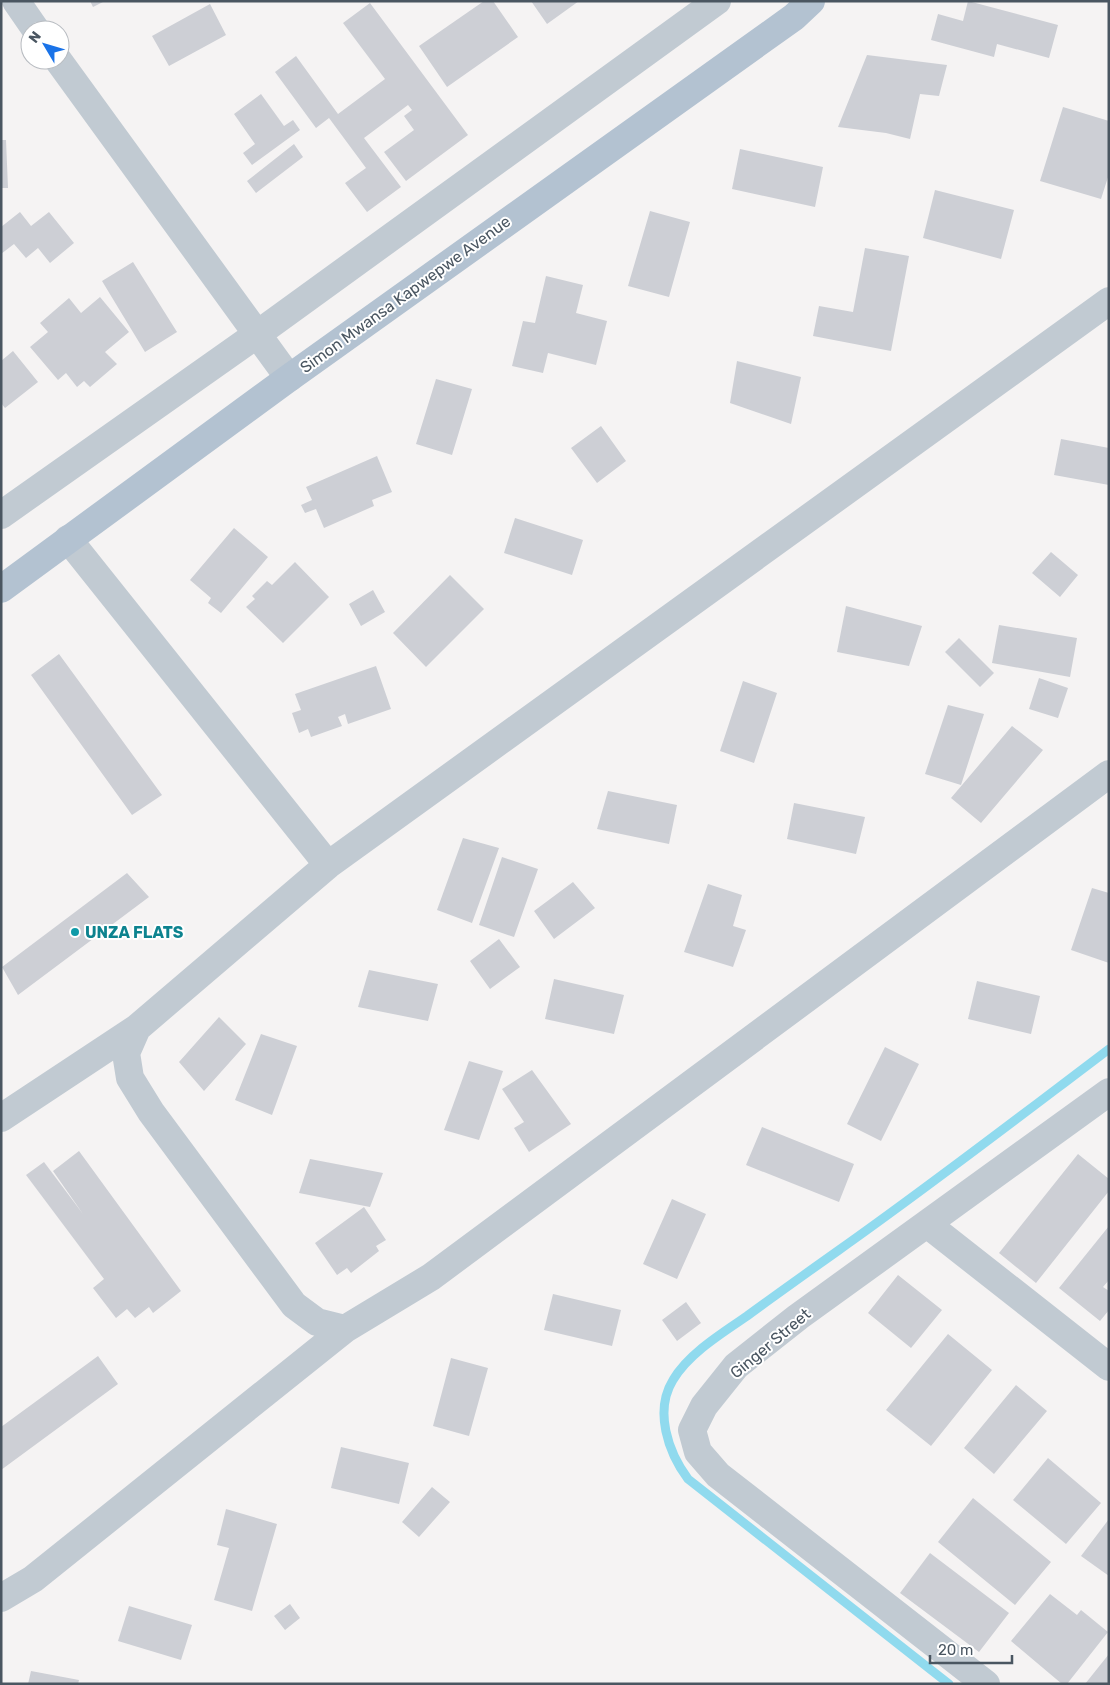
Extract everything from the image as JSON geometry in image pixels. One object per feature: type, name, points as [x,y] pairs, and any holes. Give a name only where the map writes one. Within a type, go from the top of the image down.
[{"type":"main road","name":"Simon Mwansa Kapwepwe Avenue","points":[[1,589],[289,378],[794,17],[810,1]]},
{"type":"street","points":[[16,1],[29,20]]},
{"type":"street","points":[[1,514],[256,335],[717,1]]},
{"type":"street","points":[[65,70],[289,378]]},
{"type":"street","points":[[1,1118],[136,1028],[328,865],[1109,301]]},
{"type":"street","points":[[68,540],[328,865]]},
{"type":"street","points":[[1,1598],[33,1579],[345,1329],[431,1277],[1109,774]]},
{"type":"street","points":[[136,1028],[126,1053],[130,1078],[151,1112],[294,1305],[317,1322],[345,1329]]},
{"type":"street","name":"Ginger Street","points":[[986,1684],[718,1475],[698,1452],[692,1430],[704,1406],[736,1366],[798,1317],[1109,1092]]},
{"type":"street","points":[[928,1224],[1109,1367]]},
{"type":"building","points":[[90,1],[105,1],[93,7]]},
{"type":"building","points":[[484,1],[493,1],[518,37],[447,87],[419,46]]},
{"type":"building","points":[[531,1],[579,1],[547,24]]},
{"type":"building","points":[[968,1],[1058,25],[1049,58],[997,44],[994,57],[931,40],[938,14],[963,21]]},
{"type":"building","points":[[370,3],[468,135],[406,181],[384,152],[414,130],[404,116],[412,110],[408,105],[364,138],[401,187],[367,212],[345,183],[366,168],[329,118],[316,128],[275,72],[296,56],[338,114],[385,79],[343,23]]},
{"type":"building","points":[[210,4],[226,35],[169,66],[152,36]]},
{"type":"building","points":[[867,55],[947,65],[939,96],[920,94],[910,139],[886,133],[838,127]]},
{"type":"building","points":[[261,94],[284,126],[293,120],[300,130],[252,165],[243,153],[255,144],[234,114]]},
{"type":"building","points":[[1063,107],[1109,121],[1109,174],[1101,199],[1040,181]]},
{"type":"building","points":[[1,140],[6,140],[8,188],[1,188]]},
{"type":"building","points":[[294,144],[303,157],[256,193],[247,181]]},
{"type":"building","points":[[740,149],[823,167],[815,207],[732,189]]},
{"type":"building","points":[[935,190],[1014,210],[1001,259],[923,238]]},
{"type":"building","points":[[650,211],[690,222],[669,297],[628,286]]},
{"type":"building","points":[[20,212],[31,226],[49,212],[74,243],[50,263],[38,248],[26,258],[14,244],[1,254],[1,227]]},
{"type":"building","points":[[865,248],[909,256],[891,351],[813,336],[819,306],[853,312]]},
{"type":"building","points":[[133,262],[177,332],[145,352],[102,281]]},
{"type":"building","points":[[546,276],[583,285],[576,313],[607,321],[596,365],[548,353],[543,373],[512,366],[523,321],[535,323]]},
{"type":"building","points":[[100,297],[129,332],[105,352],[117,364],[90,387],[84,381],[77,387],[66,373],[58,380],[30,347],[48,332],[40,323],[69,298],[81,313]]},
{"type":"building","points":[[13,351],[38,382],[5,408],[1,403],[1,361]]},
{"type":"building","points":[[737,361],[801,377],[791,424],[730,403]]},
{"type":"building","points":[[436,379],[472,389],[452,455],[416,444]]},
{"type":"building","points":[[601,426],[626,461],[597,483],[571,448]]},
{"type":"building","points":[[1061,439],[1109,448],[1109,485],[1054,475]]},
{"type":"building","points":[[377,456],[392,492],[372,500],[374,506],[324,528],[316,509],[305,513],[301,505],[312,500],[306,487]]},
{"type":"building","points":[[515,518],[583,540],[572,575],[504,553]]},
{"type":"building","points":[[234,528],[268,557],[221,613],[208,603],[211,598],[190,580]]},
{"type":"building","points":[[1051,552],[1078,575],[1060,597],[1032,573]]},
{"type":"building","points":[[295,562],[329,597],[283,643],[246,607],[255,599],[252,596],[267,581],[272,585]]},
{"type":"building","points":[[450,575],[484,609],[426,667],[393,633]]},
{"type":"building","points":[[373,590],[385,612],[361,626],[349,604]]},
{"type":"building","points":[[846,606],[922,626],[909,666],[837,652]]},
{"type":"building","points":[[999,625],[1077,638],[1070,677],[992,663]]},
{"type":"building","points":[[959,638],[994,673],[980,687],[945,652]]},
{"type":"building","points":[[59,654],[162,795],[132,815],[31,675]]},
{"type":"building","points":[[376,666],[391,709],[348,724],[345,714],[338,717],[342,726],[311,737],[308,729],[299,733],[292,713],[301,710],[295,694]]},
{"type":"building","points":[[1039,678],[1068,688],[1058,718],[1029,709]]},
{"type":"building","points":[[743,681],[777,693],[754,763],[720,751]]},
{"type":"building","points":[[948,705],[984,714],[961,785],[925,774]]},
{"type":"building","points":[[1012,726],[1043,750],[981,823],[951,798]]},
{"type":"building","points":[[608,791],[677,805],[669,844],[597,829]]},
{"type":"building","points":[[794,803],[865,817],[856,854],[787,839]]},
{"type":"building","points":[[463,838],[499,848],[472,923],[437,910]]},
{"type":"building","points":[[502,857],[538,869],[514,937],[479,925]]},
{"type":"building","name":"UNZA FLATS","points":[[127,873],[149,897],[18,995],[2,967]]},
{"type":"building","points":[[573,882],[595,908],[554,939],[534,911]]},
{"type":"building","points":[[708,884],[742,895],[733,926],[746,930],[733,967],[684,952]]},
{"type":"building","points":[[1092,888],[1109,893],[1109,963],[1071,950]]},
{"type":"building","points":[[499,939],[520,967],[490,989],[470,961]]},
{"type":"building","points":[[369,970],[438,984],[428,1021],[358,1007]]},
{"type":"building","points":[[554,979],[624,995],[614,1034],[545,1019]]},
{"type":"building","points":[[977,981],[1040,996],[1031,1034],[968,1019]]},
{"type":"building","points":[[219,1017],[246,1044],[204,1091],[179,1062]]},
{"type":"building","points":[[261,1034],[297,1046],[272,1115],[235,1100]]},
{"type":"building","points":[[885,1047],[919,1064],[881,1141],[847,1124]]},
{"type":"building","points":[[469,1061],[503,1071],[479,1140],[444,1130]]},
{"type":"building","points":[[532,1070],[571,1124],[529,1152],[514,1128],[524,1122],[502,1089]]},
{"type":"building","points":[[762,1127],[854,1164],[839,1202],[746,1165]]},
{"type":"building","points":[[79,1151],[181,1291],[153,1313],[149,1307],[135,1318],[127,1309],[116,1318],[93,1288],[104,1279],[26,1175],[44,1162],[83,1214],[53,1171]]},
{"type":"building","points":[[1078,1154],[1109,1179],[1109,1191],[1036,1283],[999,1253]]},
{"type":"building","points":[[310,1159],[383,1173],[370,1207],[299,1193]]},
{"type":"building","points":[[672,1199],[706,1214],[677,1279],[643,1264]]},
{"type":"building","points":[[364,1207],[386,1240],[376,1246],[379,1251],[351,1273],[347,1268],[337,1275],[315,1243]]},
{"type":"building","points":[[1109,1226],[1109,1280],[1103,1287],[1109,1291],[1109,1310],[1100,1321],[1059,1288]]},
{"type":"building","points":[[898,1275],[942,1310],[911,1348],[868,1313]]},
{"type":"building","points":[[553,1294],[621,1310],[612,1346],[544,1330]]},
{"type":"building","points":[[686,1302],[701,1323],[677,1341],[662,1320]]},
{"type":"building","points":[[948,1334],[992,1370],[931,1446],[886,1410]]},
{"type":"building","points":[[98,1356],[118,1384],[1,1470],[1,1427]]},
{"type":"building","points":[[451,1358],[488,1368],[469,1436],[433,1426]]},
{"type":"building","points":[[1016,1385],[1047,1411],[994,1474],[964,1448]]},
{"type":"building","points":[[341,1447],[409,1463],[399,1504],[331,1488]]},
{"type":"building","points":[[1048,1458],[1101,1503],[1066,1544],[1013,1500]]},
{"type":"building","points":[[432,1487],[450,1502],[419,1537],[402,1522]]},
{"type":"building","points":[[973,1498],[1051,1562],[1015,1605],[938,1542]]},
{"type":"building","points":[[226,1509],[277,1524],[252,1611],[214,1600],[229,1548],[217,1545]]},
{"type":"building","points":[[1109,1519],[1109,1576],[1081,1556]]},
{"type":"building","points":[[930,1553],[1009,1613],[979,1652],[900,1593]]},
{"type":"building","points":[[1050,1594],[1077,1615],[1081,1610],[1108,1632],[1067,1684],[1062,1684],[1011,1641]]},
{"type":"building","points":[[290,1604],[300,1618],[285,1630],[274,1616]]},
{"type":"building","points":[[129,1606],[192,1625],[181,1660],[118,1641]]},
{"type":"building","points":[[1109,1654],[1109,1684],[1085,1684]]},
{"type":"building","points":[[31,1671],[79,1680],[78,1684],[28,1684]]},
{"type":"waterway","points":[[949,1684],[688,1479],[669,1444],[664,1418],[667,1392],[679,1370],[706,1345],[907,1201],[1109,1049]]},
{"type":"place","name":"UNZA FLATS","points":[[75,932]]}]
